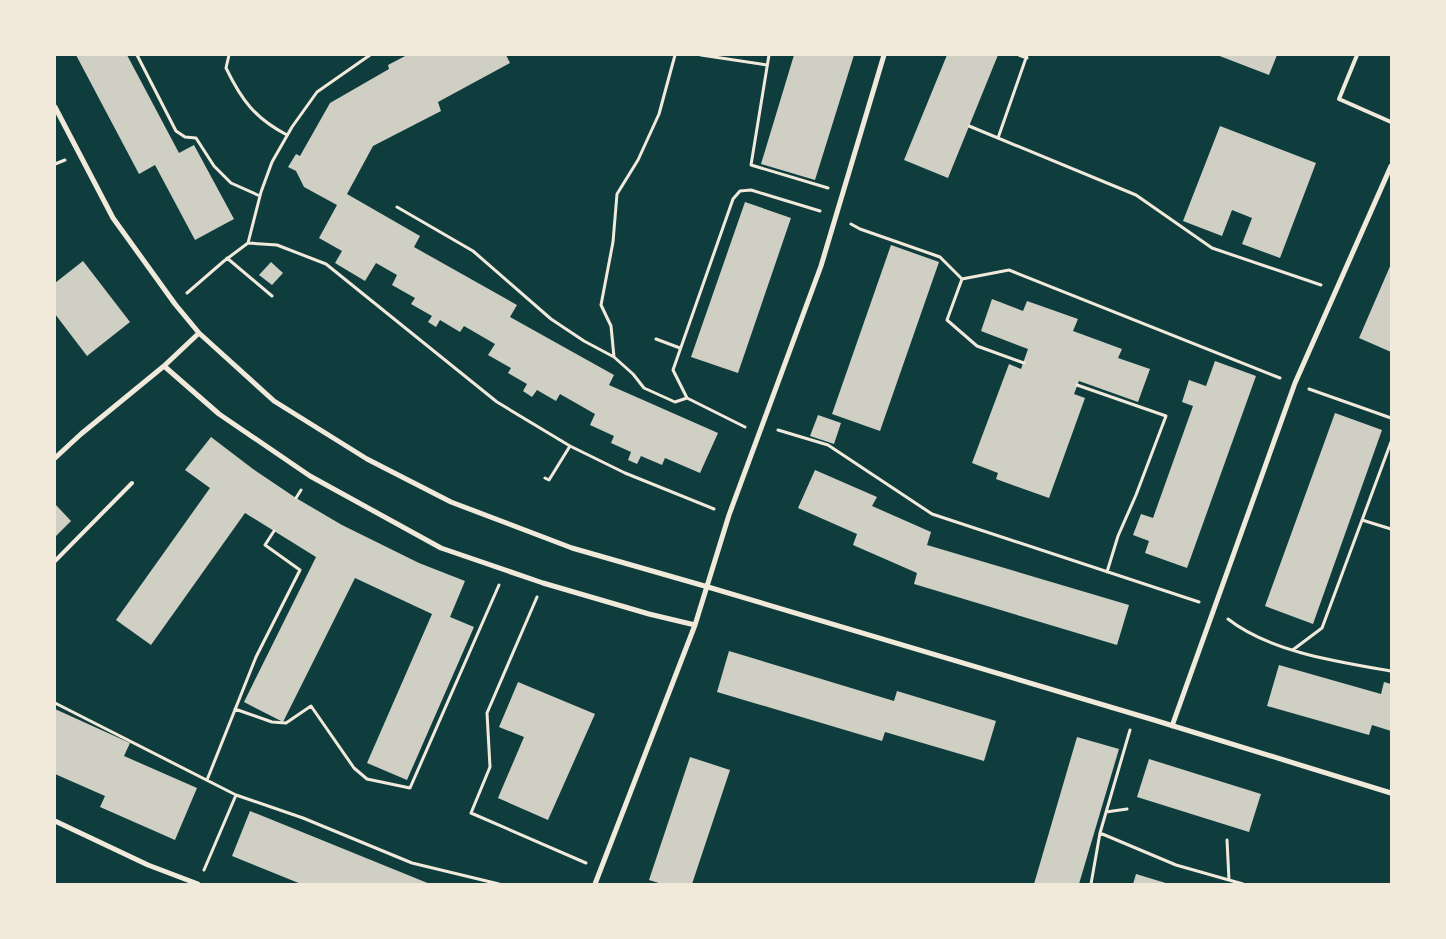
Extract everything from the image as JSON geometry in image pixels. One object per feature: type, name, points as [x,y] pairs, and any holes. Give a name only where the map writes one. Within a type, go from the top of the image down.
[{"type":"street","points":[[595,884],[695,625],[729,515],[821,266],[884,55]]},
{"type":"street","points":[[55,107],[112,218],[175,304],[199,333],[274,401],[367,459],[451,502],[572,548],[708,587],[1391,793]]},
{"type":"street","points":[[1172,726],[1295,383],[1391,166]]},
{"type":"street","points":[[55,458],[81,434],[164,366],[199,333]]},
{"type":"street","points":[[164,366],[219,414],[310,476],[441,548],[543,583],[649,614],[695,625]]},
{"type":"street","points":[[55,821],[148,865],[198,884]]},
{"type":"lane","points":[[1357,55],[1339,99],[1391,122]]},
{"type":"lane","points":[[55,560],[132,483]]},
{"type":"path","points":[[137,55],[176,131],[185,137],[196,138],[214,166],[231,182],[260,196]]},
{"type":"path","points":[[229,55],[226,68],[243,100],[257,115],[288,135]]},
{"type":"path","points":[[175,304],[248,243],[260,196],[272,162],[288,135],[317,92],[370,55]]},
{"type":"path","points":[[614,358],[611,326],[601,305],[613,242],[617,194],[638,160],[660,114],[674,55]]},
{"type":"path","points":[[700,55],[767,65]]},
{"type":"path","points":[[769,55],[751,165],[843,193]]},
{"type":"path","points":[[998,138],[1027,57],[1019,55]]},
{"type":"path","points":[[969,126],[1136,195],[1212,248],[1336,290]]},
{"type":"path","points":[[760,434],[687,398],[673,370],[733,199],[740,191],[751,190],[836,216],[860,229],[940,257],[962,279]]},
{"type":"path","points":[[397,207],[473,251],[552,319],[584,341],[614,358],[633,374],[644,388],[675,402],[687,398]]},
{"type":"path","points":[[248,243],[277,245],[326,264],[497,402],[570,446],[625,473],[729,515]]},
{"type":"path","points":[[228,258],[272,296]]},
{"type":"path","points":[[962,279],[1009,270],[1295,383],[1391,418]]},
{"type":"path","points":[[962,279],[947,320],[977,346],[1024,363]]},
{"type":"path","points":[[656,339],[680,348]]},
{"type":"path","points":[[1077,384],[1166,416],[1118,536],[1108,572]]},
{"type":"path","points":[[763,425],[828,445],[932,514],[1214,607],[1241,629],[1268,642],[1334,661],[1391,671]]},
{"type":"path","points":[[1294,649],[1322,628],[1391,442]]},
{"type":"path","points":[[544,478],[549,480],[570,446]]},
{"type":"path","points":[[1362,520],[1391,529]]},
{"type":"path","points":[[207,780],[256,657],[300,570],[265,545],[274,531]]},
{"type":"path","points":[[235,709],[272,722],[286,723],[311,706],[354,768],[367,779],[410,788],[505,570]]},
{"type":"path","points":[[543,583],[487,713],[490,767],[471,813],[601,869]]},
{"type":"path","points":[[55,703],[236,795],[303,818],[412,863],[499,884]]},
{"type":"path","points":[[1091,884],[1100,833],[1134,715]]},
{"type":"path","points":[[202,875],[236,795]]},
{"type":"path","points":[[1106,812],[1127,809]]},
{"type":"path","points":[[1100,833],[1176,865],[1243,884]]},
{"type":"path","points":[[1227,840],[1229,880]]},
{"type":"building","points":[[76,55],[127,55],[179,153],[194,145],[234,219],[195,240],[155,165],[139,174]]},
{"type":"building","points":[[407,55],[506,55],[510,63],[438,102],[441,111],[373,146],[347,194],[420,236],[414,247],[517,305],[510,317],[614,375],[609,385],[718,433],[700,473],[665,458],[662,465],[641,456],[637,464],[628,460],[631,452],[611,443],[614,436],[590,425],[595,414],[560,394],[556,401],[537,390],[532,397],[523,391],[527,384],[508,373],[511,368],[488,355],[495,344],[464,326],[460,332],[440,320],[436,327],[428,322],[432,316],[411,304],[415,298],[392,285],[397,275],[376,263],[365,281],[335,263],[342,251],[319,238],[337,205],[304,187],[296,171],[288,167],[296,154],[300,156],[330,103],[389,69],[388,65]]},
{"type":"building","points":[[794,55],[854,55],[815,180],[761,164]]},
{"type":"building","points":[[947,55],[998,55],[948,178],[904,160]]},
{"type":"building","points":[[1217,55],[1277,55],[1269,75]]},
{"type":"building","points":[[1220,126],[1316,163],[1280,258],[1242,244],[1252,218],[1232,210],[1222,236],[1183,221]]},
{"type":"building","points":[[745,202],[791,218],[738,373],[691,357]]},
{"type":"building","points":[[891,245],[939,262],[880,431],[832,414]]},
{"type":"building","points":[[83,261],[130,322],[87,356],[55,314],[55,283]]},
{"type":"building","points":[[271,262],[283,273],[272,285],[259,275]]},
{"type":"building","points":[[1391,264],[1391,352],[1359,338]]},
{"type":"building","points":[[992,299],[1023,311],[1027,301],[1078,319],[1073,331],[1122,349],[1118,358],[1150,369],[1138,402],[1079,381],[1074,394],[1085,398],[1049,498],[996,479],[998,473],[972,463],[1009,364],[1021,369],[1028,349],[981,331]]},
{"type":"building","points":[[1215,361],[1256,376],[1187,568],[1145,553],[1149,541],[1133,535],[1141,514],[1153,518],[1193,406],[1182,402],[1189,380],[1206,386]]},
{"type":"building","points":[[1335,413],[1382,430],[1313,624],[1265,606]]},
{"type":"building","points":[[818,415],[841,423],[834,444],[810,436]]},
{"type":"building","points":[[211,437],[253,469],[296,498],[342,525],[419,563],[465,581],[450,617],[474,627],[407,780],[367,763],[432,614],[355,578],[283,722],[244,702],[316,557],[245,513],[151,645],[116,620],[210,488],[185,470]]},
{"type":"building","points":[[815,470],[877,497],[872,506],[931,532],[927,545],[1129,605],[1117,645],[914,584],[917,573],[853,545],[857,534],[798,508]]},
{"type":"building","points":[[55,504],[71,521],[55,537]]},
{"type":"building","points":[[729,651],[894,701],[897,691],[996,721],[984,761],[885,732],[882,741],[717,692]]},
{"type":"building","points":[[1279,665],[1381,694],[1384,682],[1391,684],[1391,731],[1372,725],[1369,735],[1267,706]]},
{"type":"building","points":[[518,682],[595,714],[548,820],[498,798],[524,737],[499,727]]},
{"type":"building","points":[[55,709],[130,743],[124,756],[197,788],[175,840],[100,807],[105,796],[55,774]]},
{"type":"building","points":[[1077,737],[1119,749],[1079,884],[1034,884]]},
{"type":"building","points":[[690,757],[730,770],[692,884],[662,884],[649,880]]},
{"type":"building","points":[[1149,759],[1261,794],[1249,832],[1137,797]]},
{"type":"building","points":[[250,811],[430,884],[301,884],[264,869],[232,856]]},
{"type":"building","points":[[1136,874],[1169,884],[1133,884]]}]
